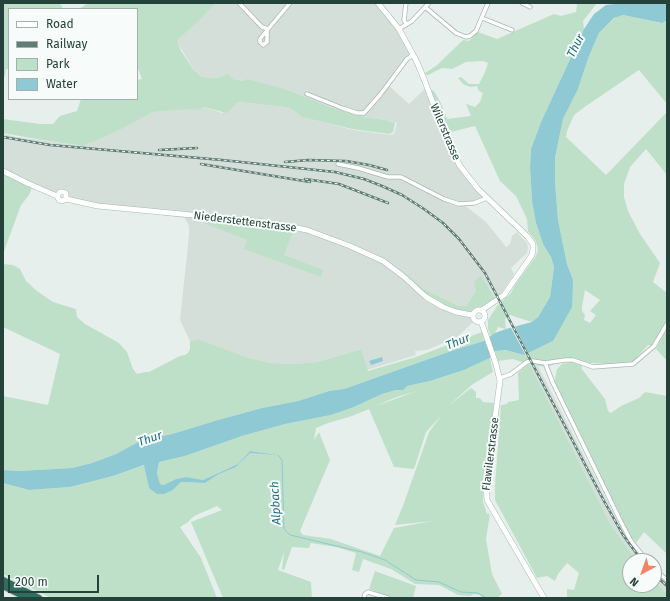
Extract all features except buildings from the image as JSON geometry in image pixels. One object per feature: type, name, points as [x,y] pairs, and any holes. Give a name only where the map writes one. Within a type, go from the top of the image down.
[{"type":"highway","points":[[3,580],[40,598]]},
{"type":"highway","points":[[3,586],[28,598]]},
{"type":"main road","name":"Wilerstrasse","points":[[378,3],[399,29],[413,54],[452,153],[465,173],[487,198],[530,239],[533,244],[534,249],[532,255],[508,289],[483,311]]},
{"type":"main road","name":"Niederstettenstrasse","points":[[3,171],[32,186],[57,196],[60,192],[63,192],[67,196],[66,198],[98,206],[265,222],[308,230],[383,261],[399,272],[426,297],[443,308],[472,315]]},
{"type":"main road","name":"Wilerstrasse","points":[[472,315],[476,310],[483,311]]},
{"type":"main road","name":"Wilerstrasse","points":[[482,321],[485,317],[483,311]]},
{"type":"main road","points":[[472,315],[474,321],[482,321]]},
{"type":"main road","name":"Flawilerstrasse","points":[[482,321],[500,378],[486,494],[494,513],[544,598]]},
{"type":"street","points":[[239,3],[262,27],[268,29],[290,3]]},
{"type":"street","points":[[406,3],[404,20],[406,24]]},
{"type":"street","points":[[399,29],[417,16],[429,3]]},
{"type":"street","points":[[425,7],[463,37],[474,34],[488,3]]},
{"type":"street","points":[[522,3],[528,5]]},
{"type":"street","points":[[482,18],[512,30]]},
{"type":"street","points":[[308,94],[342,108],[364,113],[380,95],[407,59],[413,54]]},
{"type":"street","points":[[338,164],[388,177],[401,177],[444,199],[459,204],[474,203],[487,198]]},
{"type":"street","points":[[500,378],[514,372],[527,362],[533,361],[545,363],[573,360],[593,367],[633,364],[654,346],[667,324]]},
{"type":"street","points":[[545,363],[553,383],[621,522],[631,541],[641,553]]},
{"type":"street","points":[[365,596],[368,592],[388,598]]},
{"type":"shaded area","points":[[216,3],[378,3],[396,24],[413,55],[388,85],[409,104],[426,88],[452,153],[487,198],[463,204],[486,222],[506,247],[510,244],[512,236],[517,232],[527,243],[528,248],[527,253],[511,268],[514,274],[502,293],[495,297],[481,275],[476,291],[466,306],[459,306],[424,289],[405,272],[417,289],[472,316],[474,321],[457,337],[427,350],[415,351],[416,355],[367,370],[360,349],[317,362],[294,364],[272,363],[249,358],[198,339],[190,341],[180,320],[189,235],[189,226],[185,218],[162,215],[162,212],[98,206],[66,199],[63,192],[57,196],[3,171],[3,134],[84,146],[90,141],[93,142],[122,129],[153,112],[203,107],[222,113],[238,102],[286,107],[303,117],[353,130],[391,135],[394,134],[397,123],[363,117],[330,107],[288,90],[225,76],[218,78],[201,77],[197,71],[195,72],[176,40],[200,20]]},
{"type":"shaded area","points":[[536,362],[618,522],[639,553],[631,553],[611,525],[529,363]]},
{"type":"shaded area","points":[[662,577],[667,582],[667,594],[662,589]]},
{"type":"green space","points":[[3,3],[60,3],[62,8],[8,8],[8,69],[6,69],[5,76],[3,78]]},
{"type":"green space","points":[[88,3],[216,3],[200,20],[177,40],[181,51],[195,72],[196,71],[201,77],[218,78],[228,74],[233,79],[244,81],[247,79],[288,90],[330,107],[363,117],[386,120],[395,123],[393,132],[390,134],[352,129],[302,117],[286,107],[238,102],[227,113],[203,107],[200,110],[189,109],[153,112],[122,129],[90,142],[84,146],[3,133],[3,119],[40,124],[53,124],[60,116],[77,111],[81,100],[138,100],[138,80],[142,79],[138,69],[138,8],[80,8]]},
{"type":"green space","points":[[597,3],[583,21],[584,29],[541,122],[531,149],[530,167],[532,201],[536,223],[543,244],[551,257],[554,267],[550,297],[538,317],[532,322],[510,315],[505,319],[506,329],[498,327],[491,337],[488,329],[488,320],[497,306],[511,293],[536,256],[538,250],[537,245],[528,231],[527,219],[516,196],[500,181],[475,126],[447,133],[431,90],[434,91],[441,103],[447,119],[471,116],[466,104],[475,107],[480,102],[483,93],[479,91],[477,86],[470,87],[463,84],[458,78],[461,77],[469,84],[479,84],[488,63],[483,61],[466,62],[452,69],[442,68],[428,75],[425,73],[436,66],[463,40],[469,41],[478,32],[497,39],[554,14],[561,16],[576,12],[577,4]]},
{"type":"green space","points":[[623,15],[661,23],[667,20],[667,104],[639,70],[574,115],[566,137],[606,175],[667,112],[667,175],[646,149],[630,167],[624,184],[624,197],[628,211],[640,234],[660,263],[653,282],[667,293],[667,324],[654,346],[648,345],[630,365],[590,363],[574,359],[562,360],[548,367],[538,366],[533,358],[524,363],[513,359],[498,361],[495,351],[504,350],[524,355],[553,341],[573,280],[567,264],[558,220],[555,158],[563,119],[578,89],[589,56],[599,33],[616,17]],"holes":[[[585,290],[600,300],[590,311],[596,315],[590,323],[584,320],[585,315],[582,311],[582,307]]]},
{"type":"green space","points":[[3,174],[32,188],[29,195],[21,205],[3,254]]},
{"type":"green space","points":[[110,210],[295,227],[284,255],[323,270],[321,277],[244,249],[247,240],[204,223],[206,219]]},
{"type":"green space","points":[[3,264],[13,265],[20,269],[26,281],[37,291],[53,302],[76,309],[77,317],[85,324],[119,343],[127,352],[133,369],[137,374],[149,372],[180,356],[185,355],[190,349],[190,341],[198,339],[249,358],[272,363],[294,364],[317,362],[361,349],[368,371],[416,357],[482,332],[484,341],[454,350],[344,389],[329,391],[298,401],[262,408],[172,434],[140,441],[116,454],[92,463],[72,468],[19,471],[3,470],[3,396],[48,405],[60,354],[3,327]]},
{"type":"green space","points":[[405,272],[424,289],[459,306],[466,306],[476,291],[474,282],[481,275],[495,298],[483,307],[479,307],[466,314],[443,307],[403,276]]},
{"type":"green space","points":[[667,327],[667,361],[656,349]]},
{"type":"green space","points":[[490,358],[493,372],[473,384],[448,406],[471,388],[476,392],[476,398],[480,398],[483,402],[494,403],[483,490],[483,502],[487,514],[490,514],[486,539],[492,574],[502,594],[497,598],[482,598],[480,595],[474,594],[470,596],[458,595],[439,585],[415,584],[391,569],[363,559],[359,572],[352,570],[356,553],[336,547],[311,543],[309,548],[292,547],[284,570],[282,569],[284,552],[278,570],[311,582],[312,598],[223,598],[191,522],[222,510],[217,506],[194,516],[180,527],[201,558],[217,598],[51,598],[3,574],[3,483],[29,490],[70,487],[113,476],[145,465],[149,488],[173,490],[181,482],[205,483],[219,474],[236,467],[250,453],[271,454],[250,451],[238,464],[203,480],[185,477],[176,479],[165,485],[160,484],[157,474],[159,462],[185,456],[242,436],[285,424],[331,415],[354,407],[382,394],[402,390],[407,386],[430,381],[464,370]],"holes":[[[417,391],[376,406],[394,398]],[[369,409],[394,467],[414,469],[426,432],[441,416],[429,432],[395,525],[433,521],[394,528],[380,556],[331,539],[303,535],[300,531],[330,460],[319,432],[314,440],[316,428]]]},
{"type":"green space","points":[[572,362],[583,365],[581,368],[605,399],[608,411],[611,413],[621,406],[639,398],[645,392],[667,396],[667,554],[644,532],[636,543],[621,522],[554,385],[557,369],[562,364]]},
{"type":"green space","points":[[529,363],[611,525],[631,553],[622,553],[622,593],[662,593],[662,589],[667,594],[667,598],[567,597],[567,589],[574,590],[579,573],[567,563],[558,574],[555,581],[547,576],[537,578],[495,500],[501,405],[519,400],[518,373]]},
{"type":"green space","points":[[375,571],[416,586],[413,598],[393,598],[369,589]]},
{"type":"water","name":"Thur","points":[[623,3],[667,3],[667,20],[662,23],[623,15],[614,18],[599,33],[589,56],[578,89],[563,119],[555,158],[555,182],[558,220],[567,264],[573,280],[572,307],[553,341],[524,355],[505,350],[495,351],[490,358],[464,370],[430,381],[407,386],[403,390],[396,390],[382,394],[354,407],[331,415],[285,424],[242,436],[185,456],[159,462],[157,473],[160,484],[164,485],[176,479],[186,477],[203,480],[238,464],[250,451],[278,455],[250,453],[236,467],[219,474],[205,483],[181,482],[173,490],[164,494],[157,494],[149,488],[144,465],[113,476],[70,487],[29,490],[3,483],[3,470],[19,471],[72,468],[92,463],[116,454],[140,441],[172,434],[262,408],[298,401],[329,391],[344,389],[454,350],[484,341],[495,333],[506,329],[532,322],[538,317],[550,297],[554,267],[551,257],[543,244],[536,223],[532,201],[530,167],[531,149],[541,122],[584,29],[594,14],[606,5]]},
{"type":"water","points":[[382,357],[383,361],[371,365],[369,361]]},
{"type":"pier","points":[[514,325],[530,355],[526,356],[510,326]]},
{"type":"waterway","name":"Alpbach","points":[[278,455],[282,460],[284,529],[290,535],[362,552],[385,560],[416,580],[439,582],[461,592],[478,593],[486,598]]},
{"type":"railway","points":[[3,137],[50,145],[222,160],[335,172],[364,179],[382,186],[402,195],[424,209],[443,223],[459,239],[485,273],[604,501],[623,535],[636,553]]},
{"type":"railway","points":[[159,150],[197,148]]},
{"type":"railway","points":[[285,162],[308,160],[346,161],[387,170]]},
{"type":"railway","points":[[201,164],[310,182]]},
{"type":"railway","points":[[305,179],[339,184],[388,203]]},
{"type":"railway","points":[[662,581],[667,586]]}]
